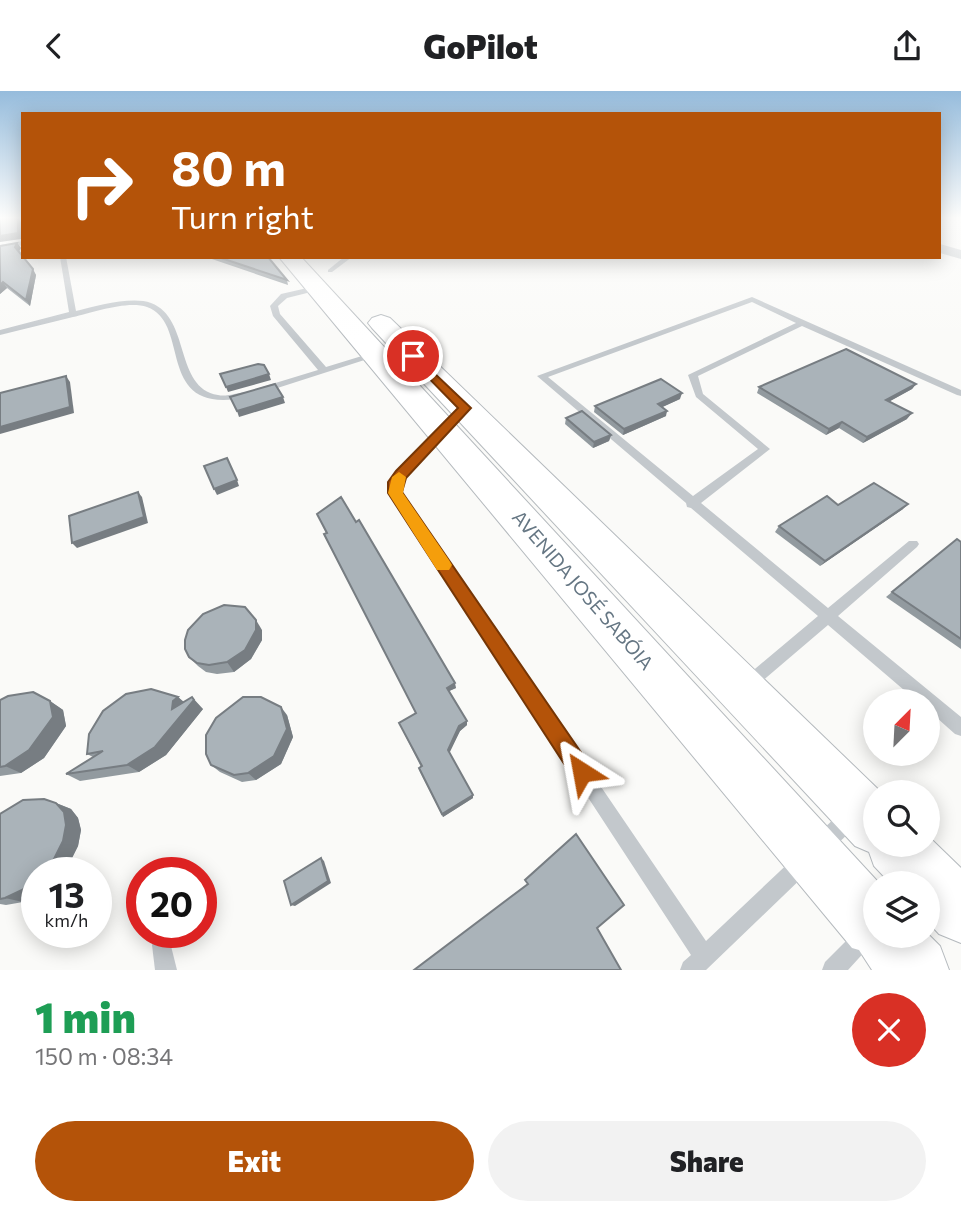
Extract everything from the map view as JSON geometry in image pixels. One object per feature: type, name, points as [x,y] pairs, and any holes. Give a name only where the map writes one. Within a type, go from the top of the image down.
[{"type":"main road","name":"AVENIDA JOSÉ SABÓIA","points":[[296,259],[328,268],[391,350],[454,420],[863,911]]},
{"type":"main road","name":"AVENIDA JOSÉ SABÓIA","points":[[454,420],[740,690],[904,858]]},
{"type":"main road","points":[[897,948],[916,970]]},
{"type":"lane","points":[[63,259],[73,316]]},
{"type":"lane","points":[[324,371],[276,314],[274,306],[284,296],[328,268]]},
{"type":"lane","points":[[960,393],[752,299],[542,376],[691,504],[961,728]]},
{"type":"lane","points":[[0,333],[133,303],[153,306],[161,312],[199,392],[217,401],[391,350]]},
{"type":"lane","points":[[691,504],[765,449],[699,395],[693,375],[802,323]]},
{"type":"lane","points":[[454,420],[401,474],[395,482],[395,493],[698,963],[812,853],[904,858]]},
{"type":"lane","points":[[740,690],[913,544]]},
{"type":"lane","points":[[833,970],[863,938]]},
{"type":"lane","points":[[162,948],[166,970]]},
{"type":"building","points":[[0,258],[25,259],[33,269],[26,300],[3,282],[0,285]]},
{"type":"building","points":[[224,259],[270,259],[287,280]]},
{"type":"building","points":[[846,349],[916,384],[886,400],[912,413],[867,437],[842,422],[829,429],[759,387]]},
{"type":"building","points":[[258,364],[264,365],[269,374],[226,387],[220,374]]},
{"type":"building","points":[[66,376],[70,407],[0,427],[0,393]]},
{"type":"building","points":[[661,379],[682,393],[658,404],[667,411],[624,429],[595,406]]},
{"type":"building","points":[[275,384],[283,397],[237,411],[230,397]]},
{"type":"building","points":[[582,411],[611,435],[594,442],[566,418]]},
{"type":"building","points":[[227,458],[237,480],[214,489],[204,466]]},
{"type":"building","points":[[874,483],[908,504],[825,561],[779,526],[827,496],[838,505]]},
{"type":"building","points":[[138,492],[144,517],[72,543],[69,516]]},
{"type":"building","points":[[341,497],[356,522],[359,520],[455,683],[447,688],[467,721],[459,726],[448,750],[473,795],[442,814],[419,768],[422,766],[399,723],[416,713],[324,534],[327,533],[317,514]]},
{"type":"building","points":[[957,539],[961,542],[961,639],[892,592]]},
{"type":"building","points":[[224,605],[245,607],[256,620],[256,630],[245,650],[227,662],[209,665],[197,663],[189,657],[185,649],[188,630],[203,614]]},
{"type":"building","points":[[151,689],[178,697],[173,701],[172,709],[192,697],[194,700],[155,747],[127,765],[66,774],[103,751],[87,754],[89,734],[103,711],[126,694]]},
{"type":"building","points":[[33,692],[50,701],[53,717],[29,750],[0,767],[0,700]]},
{"type":"building","points":[[243,697],[261,697],[281,707],[287,729],[274,756],[248,773],[234,775],[211,765],[206,754],[206,735],[216,718]]},
{"type":"building","points":[[44,799],[56,803],[64,812],[66,825],[63,841],[55,857],[21,857],[21,890],[0,899],[0,814],[23,800]]},
{"type":"building","points":[[576,834],[624,905],[597,928],[621,970],[414,970],[528,884],[525,880]]},
{"type":"building","points":[[321,858],[328,881],[291,905],[284,881]]},
{"type":"slow traffic","points":[[399,477],[395,482],[395,493],[443,565]]},
{"type":"route","points":[[413,356],[465,408],[401,474],[395,482],[395,493],[582,772]]}]
